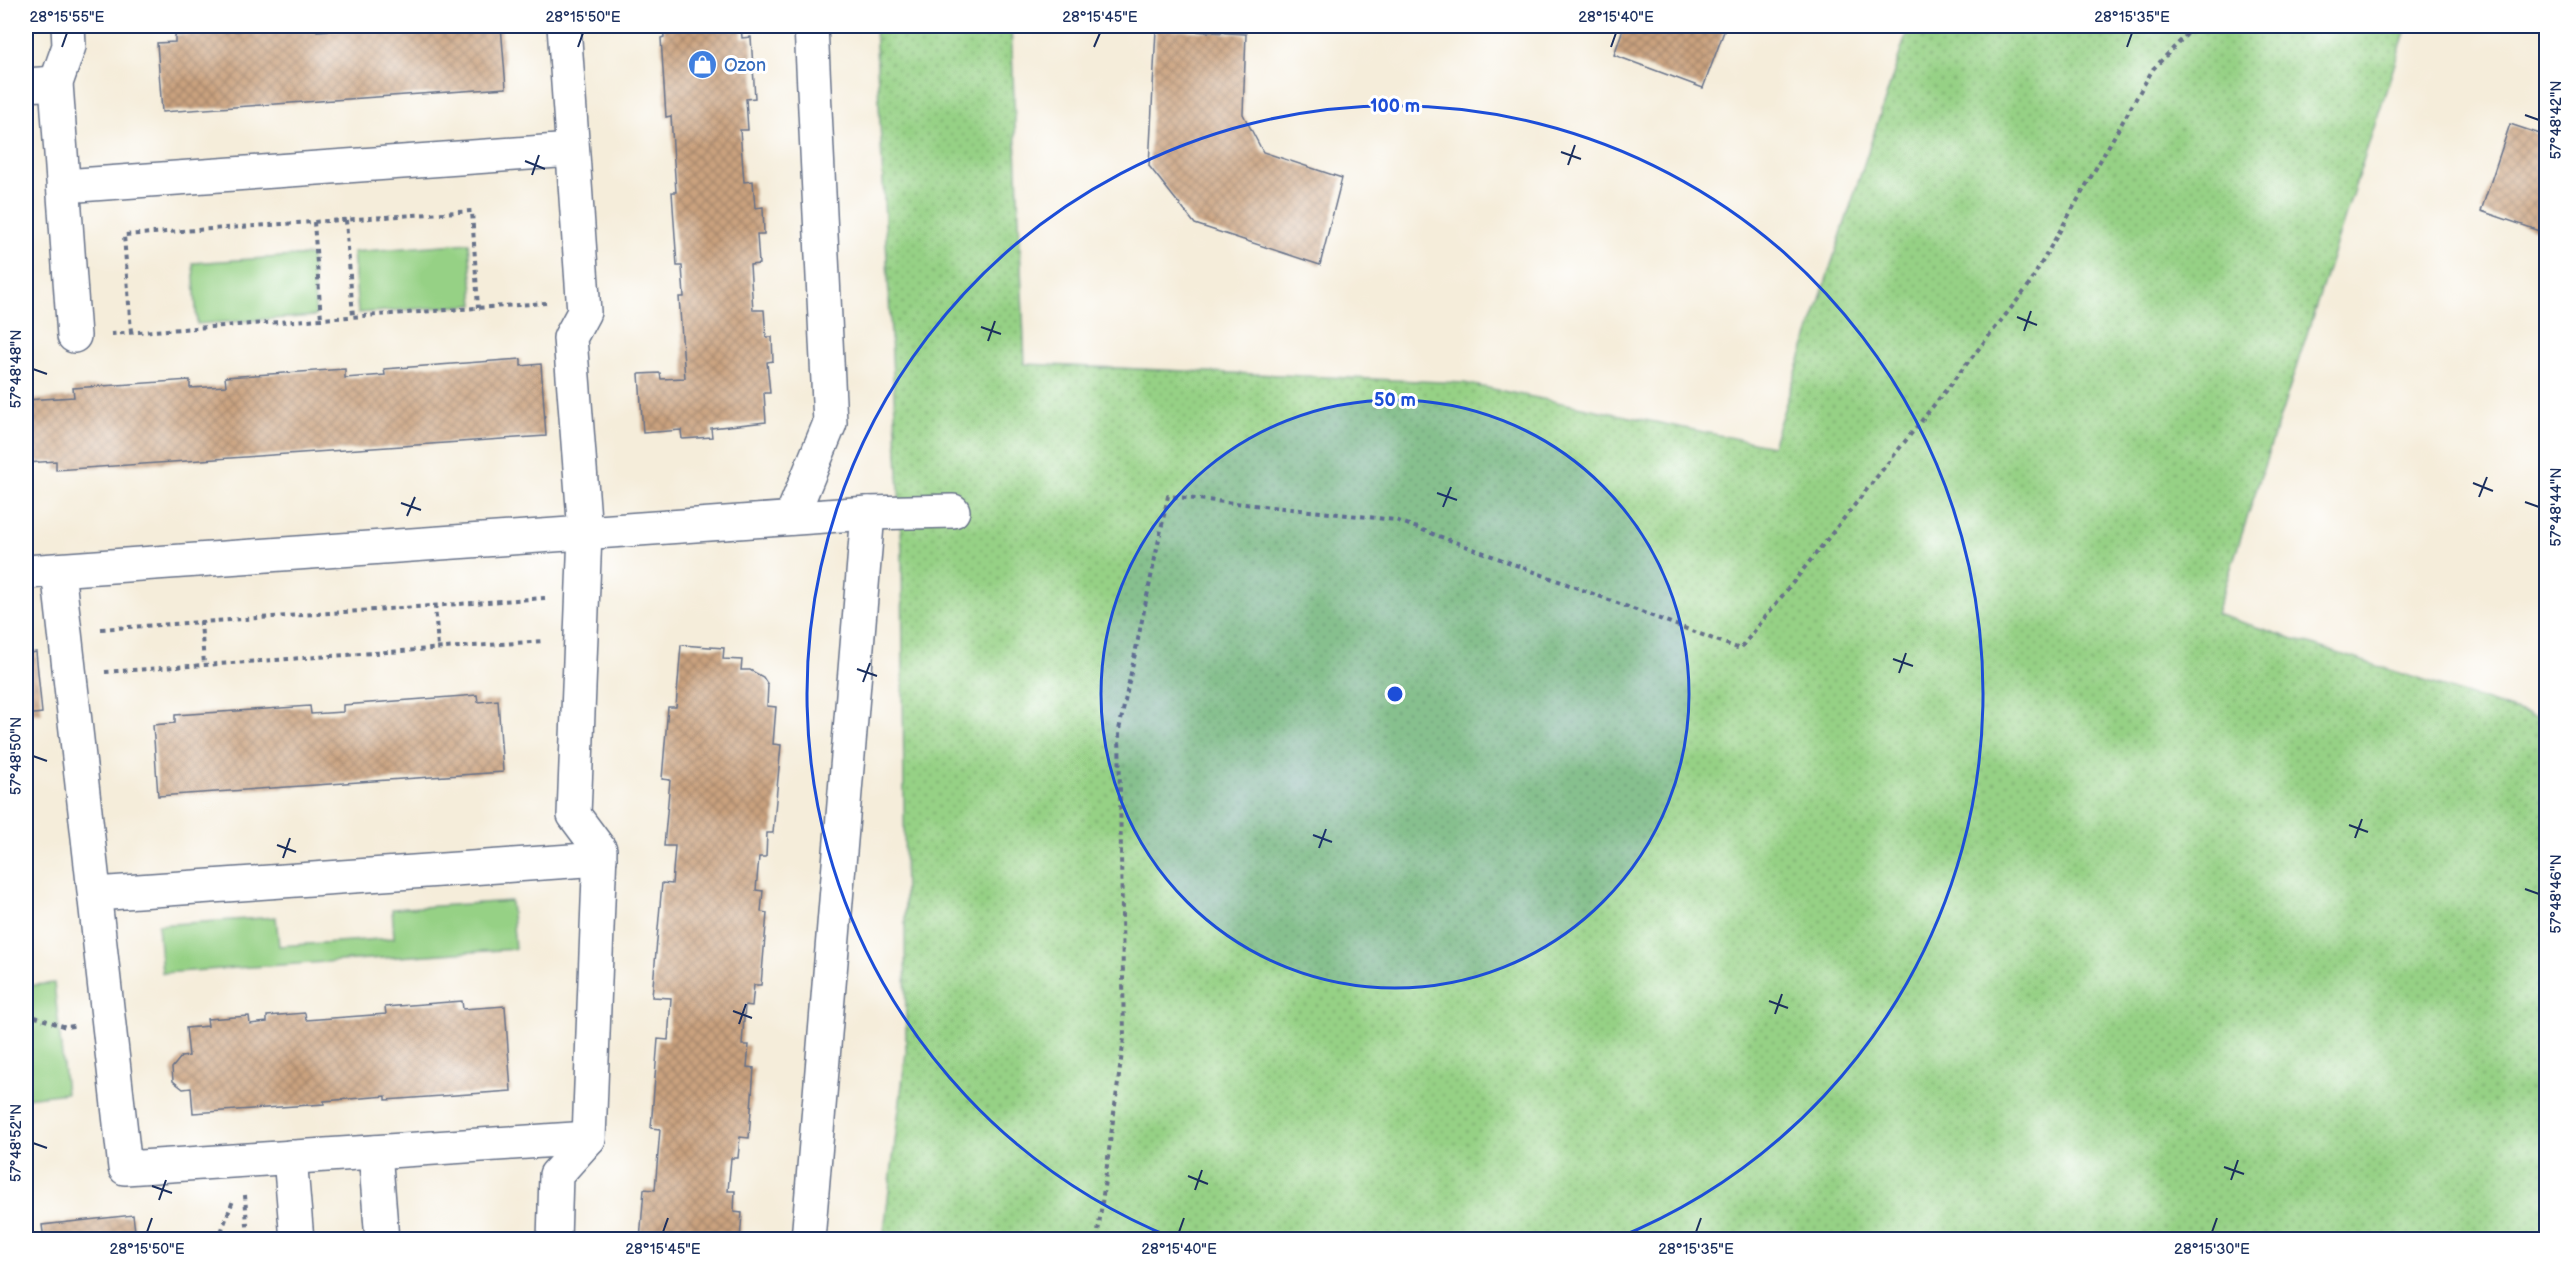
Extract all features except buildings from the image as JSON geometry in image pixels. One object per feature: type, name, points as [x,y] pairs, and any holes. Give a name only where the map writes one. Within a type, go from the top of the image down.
[{"type":"lane","points":[[68,26],[69,46],[41,84],[64,186],[74,336]]},
{"type":"lane","points":[[554,1239],[556,1175],[589,1138],[600,859],[600,850],[574,815],[585,533],[570,338],[584,312],[564,26]]},
{"type":"lane","points":[[791,518],[830,423],[811,26]]},
{"type":"lane","points":[[64,186],[572,150]]},
{"type":"lane","points":[[26,572],[791,518],[952,511]]},
{"type":"lane","points":[[808,1239],[868,513]]},
{"type":"lane","points":[[58,570],[125,1168],[589,1138]]},
{"type":"lane","points":[[95,894],[600,859]]},
{"type":"lane","points":[[375,1152],[382,1239]]},
{"type":"lane","points":[[290,1157],[297,1239]]},
{"type":"path","points":[[1097,1239],[1124,1038],[1119,730],[1168,496],[1396,520],[1740,649],[2027,288],[2153,69],[2195,26]]},
{"type":"path","points":[[131,332],[124,235],[472,211],[478,308]]},
{"type":"path","points":[[346,220],[353,317]]},
{"type":"path","points":[[314,222],[321,319]]},
{"type":"path","points":[[74,336],[583,301]]},
{"type":"path","points":[[65,631],[582,595]]},
{"type":"path","points":[[435,605],[438,648]]},
{"type":"path","points":[[201,621],[204,665]]},
{"type":"path","points":[[70,674],[580,638]]},
{"type":"path","points":[[26,1014],[66,1027]]},
{"type":"path","points":[[244,1185],[248,1239]]},
{"type":"green space","points":[[875,26],[1011,26],[1025,364],[1464,383],[1772,446],[1909,26],[2407,26],[2216,614],[2546,720],[2546,1239],[883,1239],[906,1052],[902,550]]},
{"type":"green space","points":[[469,243],[474,305],[358,313],[353,252]]},
{"type":"green space","points":[[311,255],[316,316],[197,324],[193,263]]},
{"type":"green space","points":[[511,901],[515,949],[162,973],[158,925],[276,917],[279,946],[394,938],[392,909]]},
{"type":"green space","points":[[54,983],[66,1093],[27,1098],[26,986]]},
{"type":"place","name":"Ozon","points":[[703,65]]}]
